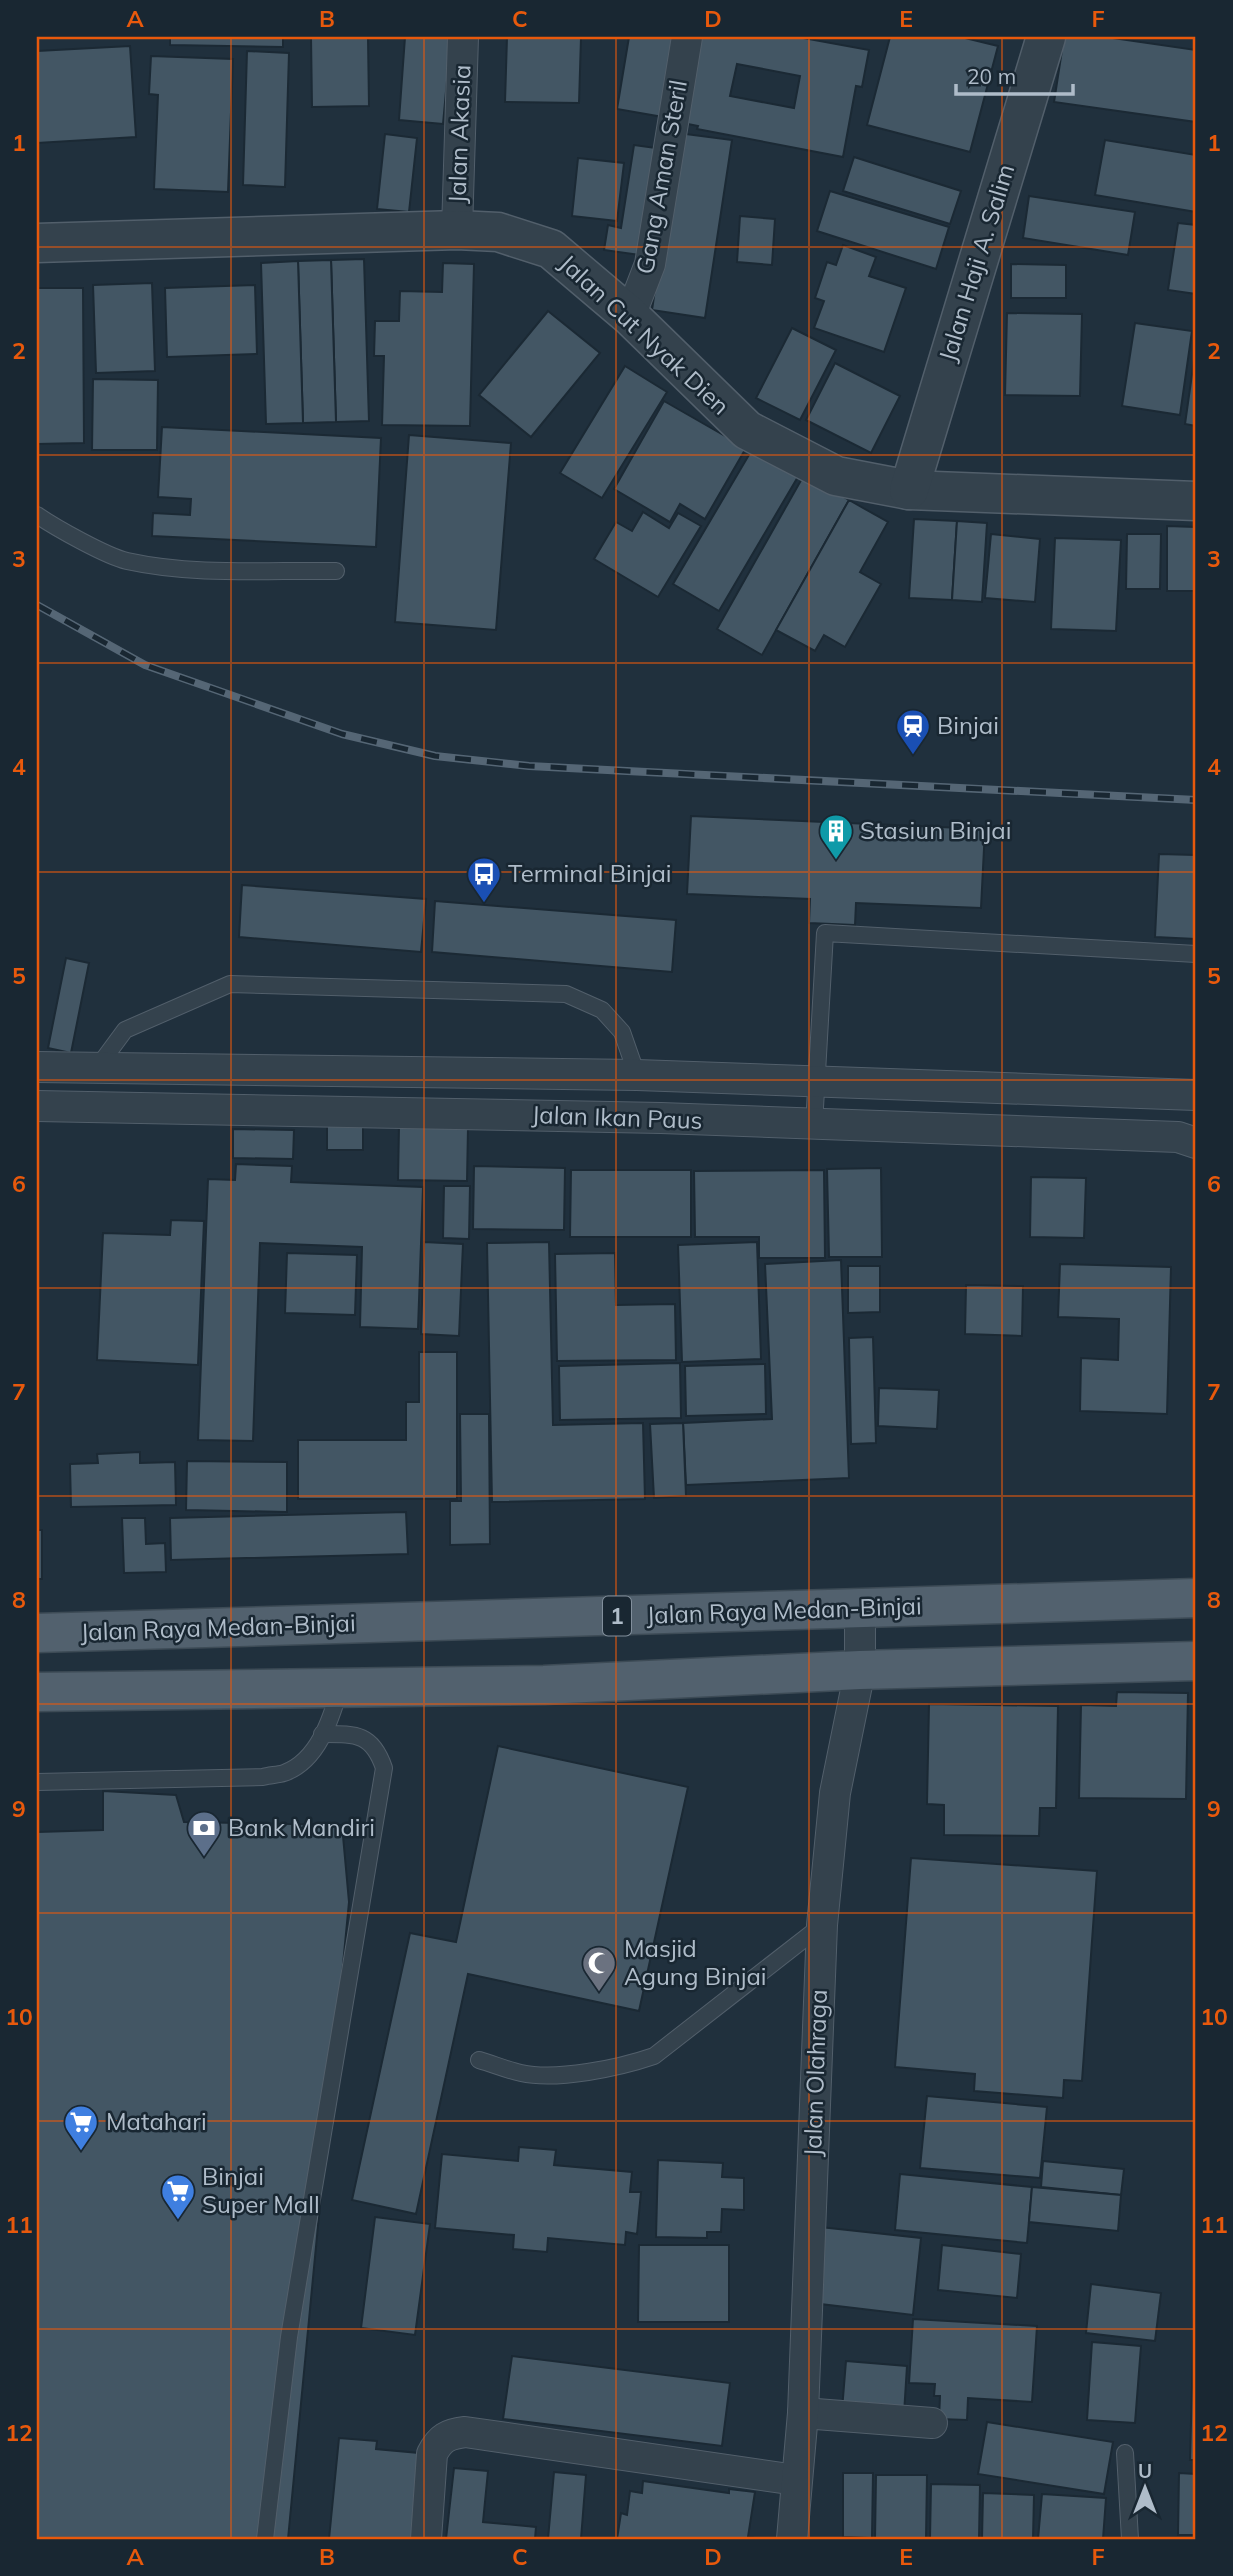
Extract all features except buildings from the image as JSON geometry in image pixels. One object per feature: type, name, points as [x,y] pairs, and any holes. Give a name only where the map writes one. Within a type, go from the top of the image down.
[{"type":"main road","name":"Jalan Raya Medan-Binjai","points":[[37,1633],[1196,1598]]},
{"type":"main road","points":[[37,1692],[544,1685],[860,1670],[1196,1661]]},
{"type":"street","name":"Jalan Akasia","points":[[457,230],[463,37]]},
{"type":"street","name":"Gang Aman Steril","points":[[630,316],[650,264],[687,37]]},
{"type":"street","name":"Jalan Haji A. Salim","points":[[909,490],[1046,37]]},
{"type":"street","name":"Jalan Cut Nyak Dien","points":[[37,243],[457,230],[498,232],[551,249],[630,316],[747,430],[836,476],[909,490],[1196,501]]},
{"type":"street","name":"Jalan Ikan Paus","points":[[37,1067],[638,1075],[1196,1095]]},
{"type":"street","points":[[364,1072],[366,1112]]},
{"type":"street","name":"Jalan Ikan Paus","points":[[37,1106],[662,1118],[1178,1137],[1196,1143]]},
{"type":"street","name":"Jalan Olahraga","points":[[792,2539],[803,2413],[822,1926],[835,1793],[860,1670],[860,1608]]},
{"type":"street","points":[[803,2413],[932,2423]]},
{"type":"street","points":[[426,2539],[432,2454],[437,2443],[453,2433],[465,2432],[796,2480]]},
{"type":"lane","points":[[37,515],[53,526],[125,561],[198,569],[336,571]]},
{"type":"lane","points":[[814,1125],[825,933],[1196,954]]},
{"type":"lane","points":[[97,1068],[125,1030],[230,984],[566,993],[602,1010],[622,1032],[638,1075]]},
{"type":"lane","points":[[37,1782],[262,1777],[286,1773],[310,1755],[331,1717],[340,1688]]},
{"type":"lane","points":[[265,2539],[289,2337],[384,1768],[377,1749],[359,1735],[322,1734]]},
{"type":"lane","points":[[480,2060],[522,2074],[558,2074],[625,2066],[654,2056],[822,1926]]},
{"type":"lane","points":[[1125,2453],[1130,2539]]},
{"type":"railway","points":[[37,605],[145,665],[342,734],[435,756],[529,766],[1196,800]]},
{"type":"place","name":"Binjai","points":[[913,756]]},
{"type":"place","name":"Stasiun Binjai","points":[[836,861]]},
{"type":"place","name":"Terminal Binjai","points":[[484,904]]},
{"type":"place","name":"Bank Mandiri","points":[[204,1858]]},
{"type":"place","name":"Masjid Agung Binjai","points":[[599,1993]]},
{"type":"place","name":"Matahari","points":[[81,2152]]},
{"type":"place","name":"Binjai Super Mall","points":[[178,2221]]}]
